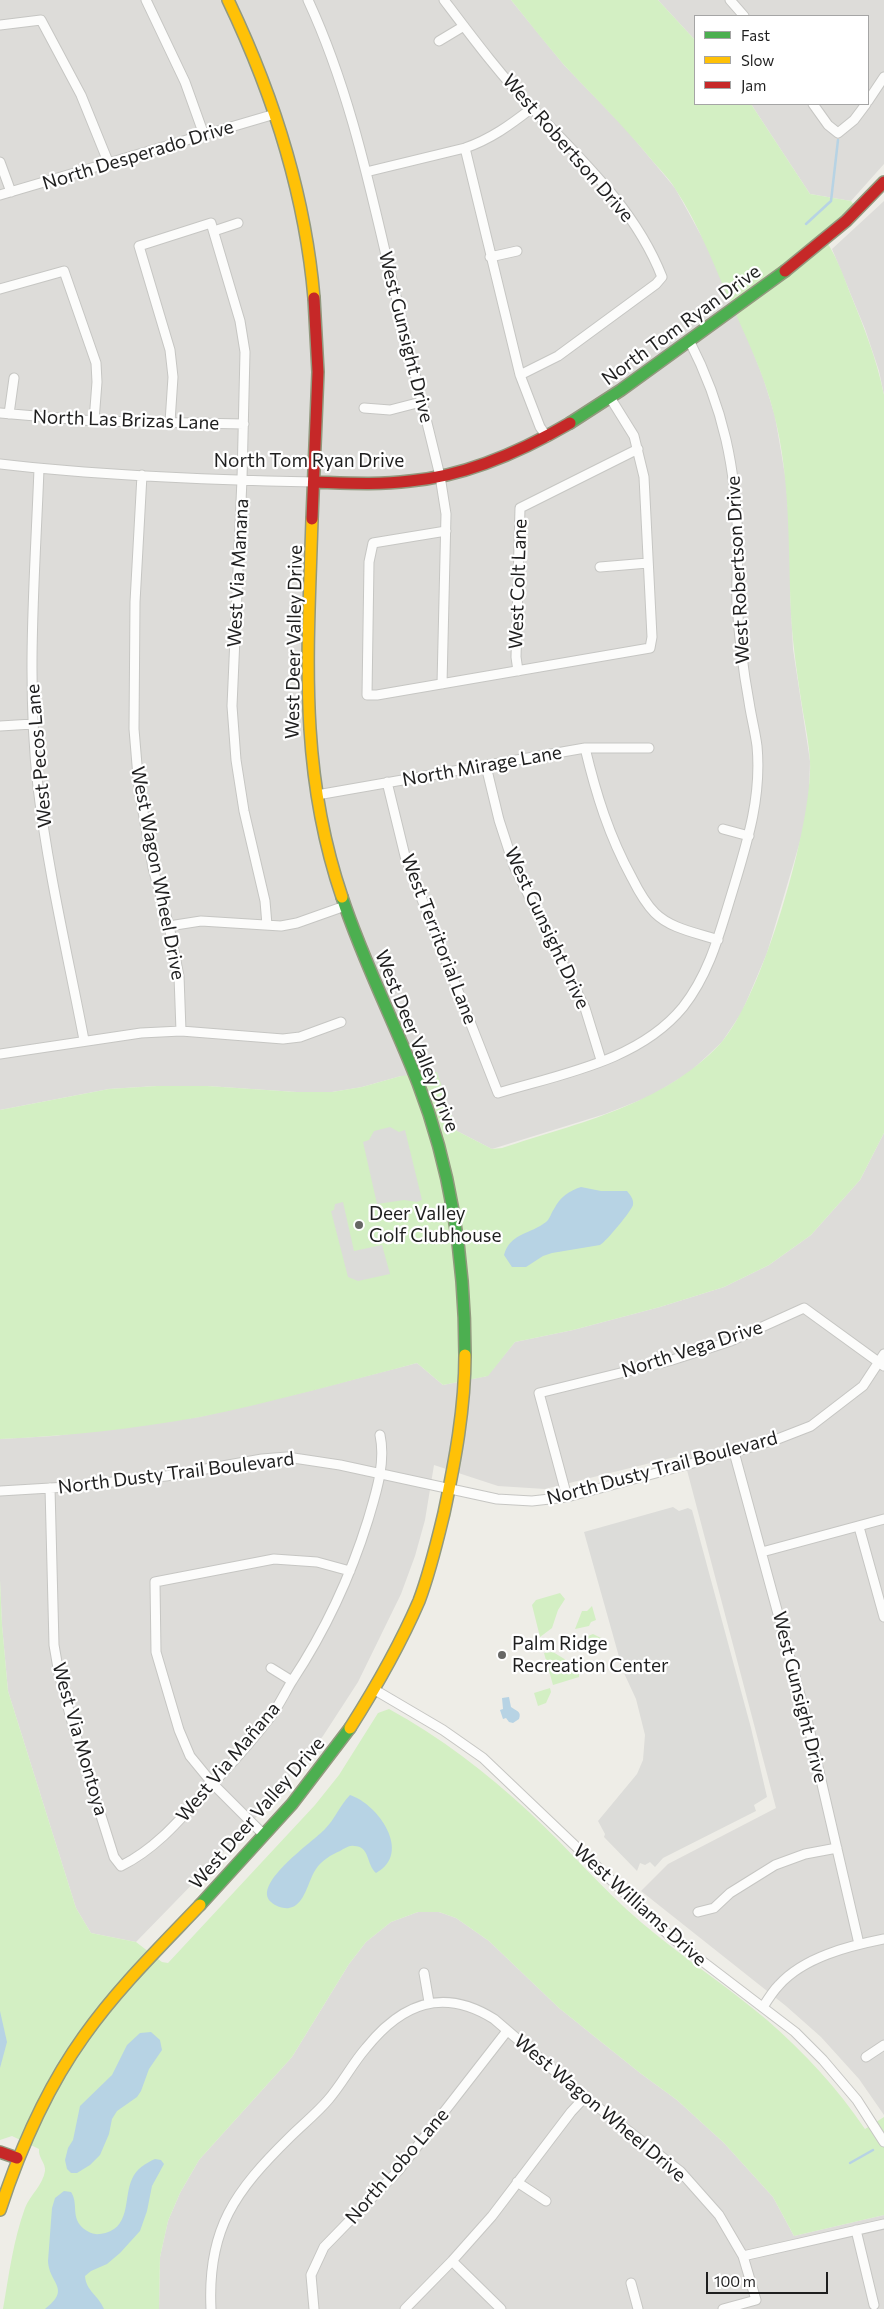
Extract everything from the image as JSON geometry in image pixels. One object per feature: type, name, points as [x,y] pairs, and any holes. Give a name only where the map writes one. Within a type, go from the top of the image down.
[{"type":"street","points":[[146,0],[185,82],[204,135]]},
{"type":"street","name":"West Deer Valley Drive","points":[[0,2210],[17,2158],[43,2104],[82,2039],[113,1997],[288,1810],[330,1758],[375,1690],[418,1601],[432,1560],[451,1489],[466,1378],[465,1295],[456,1214],[439,1141],[418,1082],[345,906],[331,860],[317,795],[307,710],[307,661],[318,382],[314,306],[300,210],[275,114],[267,88],[228,0]]},
{"type":"street","name":"West Gunsight Drive","points":[[308,0],[334,61],[366,172],[440,476],[446,514],[442,684]]},
{"type":"street","name":"West Robertson Drive","points":[[444,0],[532,108],[600,178],[632,220],[662,277],[656,284],[558,356],[520,375]]},
{"type":"street","points":[[730,0],[743,15]]},
{"type":"street","points":[[0,25],[41,20],[81,94],[109,164]]},
{"type":"street","points":[[439,42],[464,26]]},
{"type":"street","points":[[869,99],[884,77]]},
{"type":"street","points":[[814,105],[828,125],[838,133],[854,120],[865,105]]},
{"type":"street","points":[[366,172],[465,148],[502,131],[532,108]]},
{"type":"street","name":"North Desperado Drive","points":[[0,195],[275,114]]},
{"type":"street","points":[[465,148],[520,375],[540,427],[547,438]]},
{"type":"street","points":[[0,162],[11,192]]},
{"type":"street","name":"North Tom Ryan Drive","points":[[0,464],[39,469],[142,475],[381,483],[440,476],[493,460],[547,438],[611,398],[826,238],[857,212],[884,182]]},
{"type":"street","points":[[170,422],[173,377],[170,350],[139,246],[212,227],[238,223]]},
{"type":"street","name":"West Via Manana","points":[[212,227],[240,321],[245,352],[242,479],[232,706],[236,760],[244,811],[265,901],[267,924]]},
{"type":"street","points":[[490,257],[517,251]]},
{"type":"street","points":[[0,289],[64,272],[96,363],[97,382],[94,422]]},
{"type":"street","name":"West Robertson Drive","points":[[498,1093],[623,1053],[648,1038],[682,1007],[704,977],[718,940],[749,836],[759,785],[757,755],[741,656],[737,601],[738,545],[732,466],[720,410],[704,370],[689,340]]},
{"type":"street","name":"North Las Brizas Lane","points":[[14,378],[4,414],[94,422],[244,424]]},
{"type":"street","points":[[446,531],[373,543],[369,562],[367,695],[377,695],[650,648],[652,637],[644,477],[634,436],[611,398]]},
{"type":"street","points":[[364,408],[390,410],[421,402]]},
{"type":"street","name":"West Colt Lane","points":[[518,671],[516,656],[520,508],[638,449]]},
{"type":"street","name":"West Pecos Lane","points":[[39,469],[32,650],[33,724],[40,796],[55,891],[84,1040]]},
{"type":"street","name":"West Wagon Wheel Drive","points":[[142,475],[135,602],[134,729],[139,789],[150,851],[170,926],[180,976],[181,1031]]},
{"type":"street","points":[[600,567],[648,563]]},
{"type":"street","points":[[0,726],[33,724]]},
{"type":"street","points":[[585,748],[594,788],[608,829],[642,898],[655,914],[670,924],[718,940]]},
{"type":"street","name":"North Mirage Lane","points":[[317,795],[585,748],[649,748]]},
{"type":"street","name":"West Gunsight Drive","points":[[486,766],[499,820],[514,866],[585,1008],[601,1060]]},
{"type":"street","name":"West Territorial Lane","points":[[387,782],[405,856],[498,1093]]},
{"type":"street","points":[[723,828],[749,836]]},
{"type":"street","points":[[170,926],[201,921],[281,926],[296,924],[345,906]]},
{"type":"street","points":[[0,1054],[141,1033],[181,1031],[282,1039],[300,1037],[341,1022]]},
{"type":"street","name":"North Vega Drive","points":[[567,1497],[539,1393],[669,1361],[738,1338],[804,1308],[881,1365]]},
{"type":"street","name":"North Dusty Trail Boulevard","points":[[0,1491],[50,1488],[166,1476],[287,1457],[309,1459],[514,1501],[567,1497],[734,1452],[775,1440],[811,1426],[862,1386],[881,1365],[884,1354]]},
{"type":"street","points":[[380,1435],[384,1450],[380,1473]]},
{"type":"street","name":"West Gunsight Drive","points":[[734,1452],[809,1728],[859,1944]]},
{"type":"street","name":"West Via Mañana","points":[[121,1866],[140,1856],[164,1836],[213,1784],[270,1718],[317,1642],[350,1571],[374,1500],[380,1473]]},
{"type":"street","name":"West Via Montoya","points":[[50,1488],[54,1645],[59,1674],[114,1857],[121,1866]]},
{"type":"street","points":[[762,1552],[884,1519]]},
{"type":"street","points":[[859,1527],[884,1617]]},
{"type":"street","points":[[264,1835],[213,1784],[190,1756],[166,1689],[156,1652],[155,1582],[274,1558],[317,1562],[350,1571]]},
{"type":"street","points":[[271,1668],[292,1681]]},
{"type":"street","name":"West Williams Drive","points":[[375,1690],[483,1758],[672,1938],[795,2032],[823,2060],[857,2100],[884,2142]]},
{"type":"street","points":[[698,1912],[714,1908],[730,1893],[775,1865],[805,1854],[837,1848]]},
{"type":"street","points":[[763,2007],[779,1984],[795,1971],[822,1957],[859,1944],[884,1939]]},
{"type":"street","points":[[211,2309],[210,2283],[213,2257],[221,2227],[232,2204],[249,2180],[328,2100],[365,2048],[382,2029],[400,2015],[429,2002],[424,1974]]},
{"type":"street","name":"West Wagon Wheel Drive","points":[[429,2002],[452,2002],[478,2009],[585,2097],[680,2171],[719,2215],[743,2256],[756,2300],[723,2309]]},
{"type":"street","name":"North Lobo Lane","points":[[314,2309],[311,2275],[324,2247],[398,2171],[507,2031]]},
{"type":"street","points":[[866,2057],[884,2045]]},
{"type":"street","points":[[405,2309],[452,2262],[492,2216],[571,2112],[585,2097]]},
{"type":"street","points":[[0,2152],[17,2158]]},
{"type":"street","points":[[517,2182],[546,2201]]},
{"type":"street","points":[[743,2256],[884,2224]]},
{"type":"street","points":[[856,2230],[874,2305]]},
{"type":"street","points":[[452,2262],[501,2309]]},
{"type":"street","points":[[631,2283],[638,2309]]},
{"type":"shaded area","points":[[0,0],[511,0],[564,65],[625,128],[675,188],[708,248],[741,321],[764,380],[775,416],[786,481],[790,535],[793,649],[810,761],[809,795],[804,828],[767,953],[742,1012],[722,1042],[690,1072],[651,1096],[605,1114],[492,1149],[457,1131],[401,1076],[362,1087],[332,1092],[296,1092],[207,1086],[156,1086],[109,1089],[0,1110]]},
{"type":"shaded area","points":[[658,0],[884,0],[884,164],[851,201],[810,194],[752,105],[869,105],[869,15],[694,15],[694,39]]},
{"type":"shaded area","points":[[884,201],[884,395],[879,371],[865,329],[832,249]]},
{"type":"shaded area","points":[[390,1127],[399,1132],[405,1130],[422,1200],[417,1202],[404,1200],[377,1204],[363,1142],[369,1140],[374,1131]]},
{"type":"shaded area","points":[[884,1133],[884,2115],[859,2079],[821,2037],[786,2006],[641,1891],[668,1864],[776,1808],[683,1455],[545,1489],[498,1486],[434,1465],[425,1520],[415,1556],[401,1594],[358,1682],[323,1736],[247,1828],[136,1942],[91,1933],[76,1908],[8,1691],[0,1580],[0,1439],[54,1436],[199,1417],[417,1363],[443,1385],[487,1376],[515,1342],[573,1330],[660,1307],[724,1287],[769,1265],[811,1235],[860,1180]]},
{"type":"shaded area","points":[[343,1202],[354,1251],[382,1245],[390,1274],[358,1281],[348,1277],[331,1211],[334,1210],[335,1204]]},
{"type":"shaded area","points":[[673,1507],[679,1511],[688,1508],[692,1510],[751,1728],[767,1797],[754,1805],[756,1811],[663,1858],[655,1867],[650,1862],[645,1865],[640,1863],[637,1871],[604,1837],[605,1834],[598,1821],[637,1774],[643,1760],[645,1735],[636,1699],[623,1671],[584,1532]]},
{"type":"shaded area","points":[[418,1912],[439,1912],[456,1918],[489,1941],[559,2008],[677,2100],[724,2143],[773,2197],[794,2236],[884,2215],[884,2309],[159,2309],[160,2257],[168,2221],[180,2193],[199,2160],[292,2057],[349,1964],[366,1942],[391,1922]]},
{"type":"green space","points":[[511,0],[658,0],[694,39],[694,105],[752,105],[810,194],[851,201],[854,205],[821,234],[838,262],[860,318],[874,356],[884,395],[884,1133],[860,1180],[811,1235],[769,1265],[724,1287],[660,1307],[573,1330],[515,1342],[488,1376],[443,1385],[417,1363],[200,1417],[100,1431],[0,1439],[0,1110],[109,1089],[157,1086],[207,1086],[296,1092],[332,1092],[362,1087],[401,1076],[437,1072],[457,1131],[492,1149],[502,1148],[618,1110],[673,1082],[697,1065],[720,1044],[736,1021],[752,990],[782,909],[794,866],[809,789],[810,761],[791,615],[786,489],[774,414],[760,369],[698,229],[684,203],[667,177],[564,65]]},
{"type":"green space","points":[[0,1580],[8,1691],[76,1908],[91,1933],[136,1942],[162,1962],[168,1963],[315,1805],[339,1775],[378,1713],[389,1709],[444,1743],[496,1783],[513,1797],[642,1923],[767,2020],[820,2072],[865,2129],[884,2117],[884,2215],[794,2236],[773,2197],[724,2143],[677,2100],[559,2008],[489,1941],[456,1918],[439,1912],[418,1912],[391,1922],[366,1942],[349,1964],[292,2057],[199,2160],[180,2193],[168,2221],[160,2257],[159,2309],[3,2309],[17,2233],[27,2203],[42,2181],[45,2168],[39,2149],[12,2136],[0,2140]]},
{"type":"green space","points":[[560,1593],[565,1599],[558,1610],[552,1628],[540,1637],[532,1605],[536,1600]]},
{"type":"green space","points":[[592,1606],[596,1620],[591,1622],[589,1626],[575,1629],[582,1611],[587,1611]]},
{"type":"green space","points":[[593,1634],[601,1638],[603,1648],[592,1651],[578,1640]]},
{"type":"green space","points":[[553,1652],[579,1668],[579,1677],[553,1685],[544,1653]]},
{"type":"green space","points":[[550,1688],[551,1692],[546,1703],[538,1706],[534,1693]]},
{"type":"water","points":[[581,1187],[601,1191],[627,1191],[633,1205],[618,1226],[600,1245],[552,1253],[543,1256],[526,1267],[512,1267],[504,1255],[511,1242],[546,1222],[562,1198]]},
{"type":"water","points":[[509,1697],[511,1707],[520,1714],[519,1719],[513,1723],[509,1722],[506,1718],[503,1719],[500,1710],[503,1709],[502,1698]]},
{"type":"water","points":[[350,1795],[361,1800],[371,1808],[387,1830],[391,1842],[391,1854],[387,1864],[376,1873],[363,1849],[352,1846],[348,1847],[330,1856],[318,1866],[299,1903],[285,1908],[271,1902],[267,1894],[269,1885],[276,1874],[325,1829]]},
{"type":"water","points":[[0,2011],[7,2042],[0,2068]]},
{"type":"water","points":[[151,2032],[160,2040],[162,2050],[149,2069],[141,2091],[137,2097],[117,2111],[112,2119],[109,2134],[100,2155],[90,2165],[77,2173],[71,2173],[67,2169],[65,2160],[68,2148],[73,2140],[80,2106],[112,2075],[127,2045],[140,2033]]},
{"type":"water","points":[[155,2159],[161,2160],[164,2164],[152,2186],[147,2211],[140,2231],[107,2264],[91,2271],[85,2276],[90,2290],[104,2309],[45,2309],[53,2302],[58,2291],[49,2269],[48,2261],[52,2208],[55,2198],[64,2191],[71,2192],[76,2217],[82,2227],[95,2234],[110,2231],[122,2220],[129,2187],[134,2175],[148,2162]]},
{"type":"waterway","points":[[806,224],[831,201],[838,140]]},
{"type":"waterway","points":[[850,2163],[873,2150]]},
{"type":"traffic: fast","points":[[570,423],[621,390],[785,271]]},
{"type":"traffic: fast","points":[[342,897],[359,944],[418,1083],[440,1149],[448,1183],[459,1251],[465,1355]]},
{"type":"traffic: fast","points":[[200,1905],[292,1804],[350,1728]]},
{"type":"traffic: slow","points":[[228,0],[273,108],[295,182],[310,259],[314,298]]},
{"type":"traffic: slow","points":[[312,519],[308,663],[312,756],[318,802],[328,849],[342,897]]},
{"type":"traffic: slow","points":[[350,1728],[396,1650],[427,1579],[444,1513],[455,1454],[461,1415],[465,1355]]},
{"type":"traffic: slow","points":[[0,2210],[25,2142],[46,2098],[70,2056],[97,2018],[125,1985],[200,1905]]},
{"type":"traffic: jam","points":[[785,271],[846,221],[884,182]]},
{"type":"traffic: jam","points":[[312,519],[318,372],[314,298]]},
{"type":"traffic: jam","points":[[314,482],[386,483],[452,474],[493,461],[533,443],[570,423]]},
{"type":"traffic: jam","points":[[0,2152],[17,2158]]},
{"type":"place","name":"Deer Valley Golf Clubhouse","points":[[359,1225]]},
{"type":"place","name":"Palm Ridge Recreation Center","points":[[502,1655]]}]
